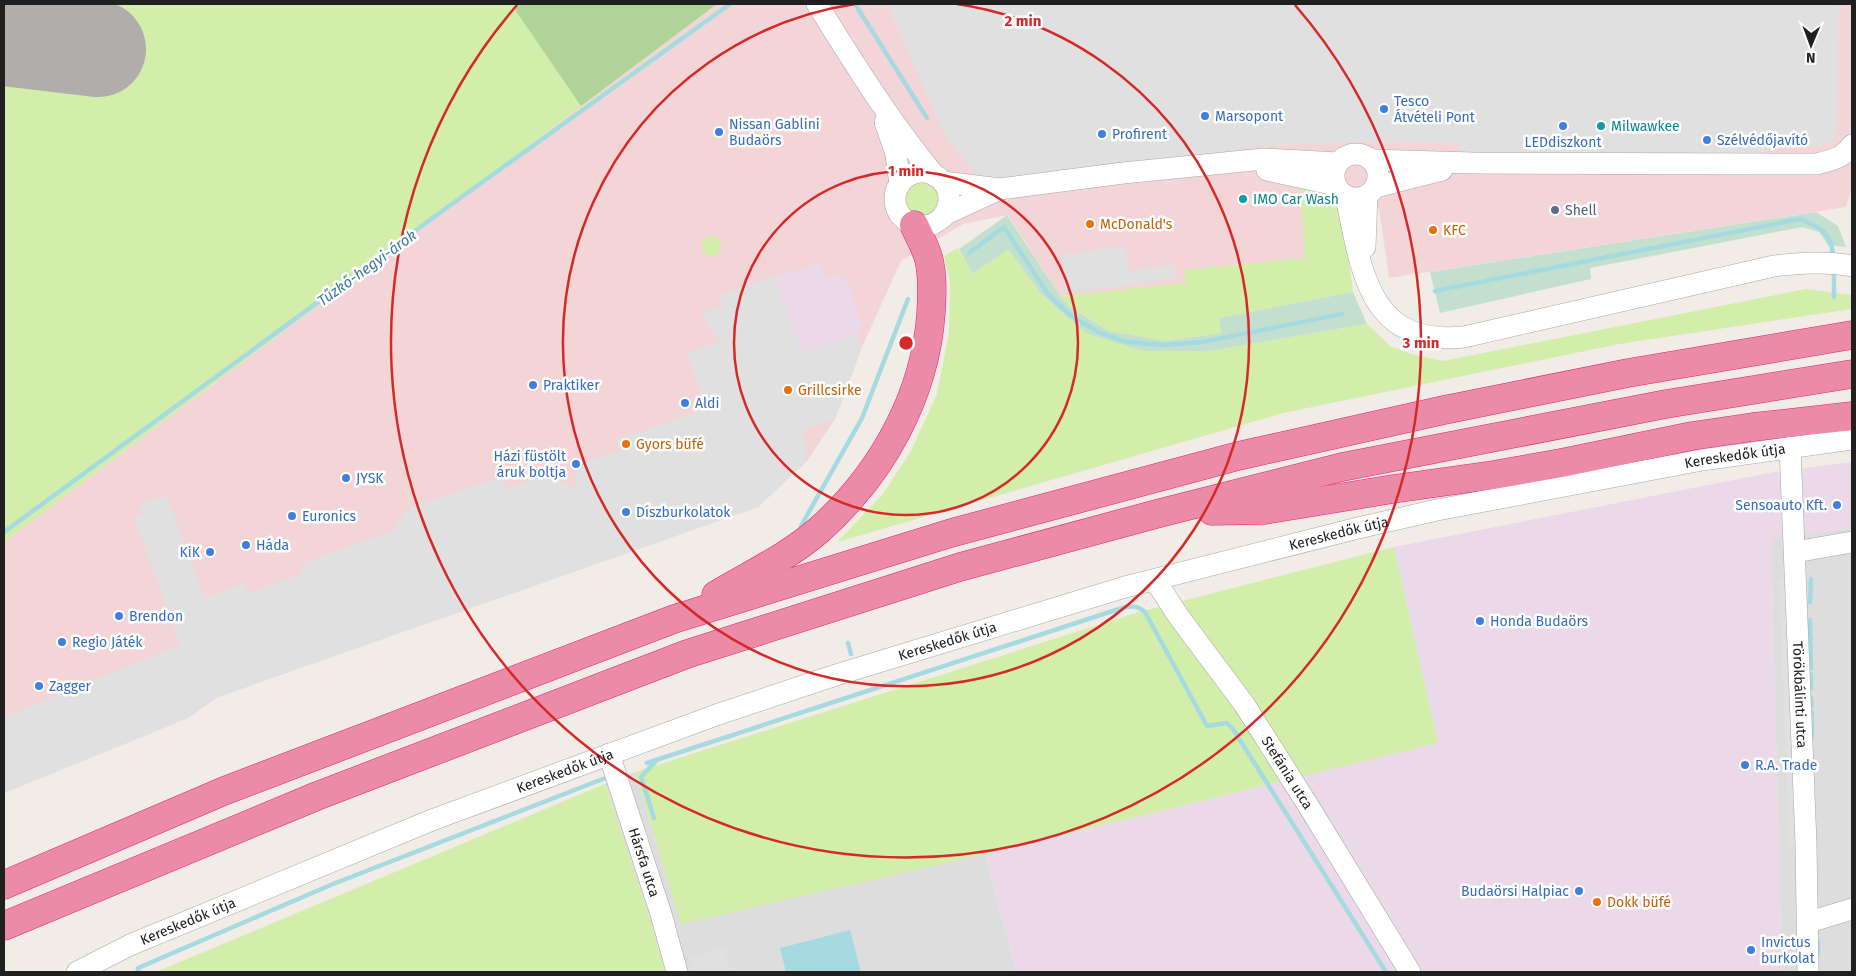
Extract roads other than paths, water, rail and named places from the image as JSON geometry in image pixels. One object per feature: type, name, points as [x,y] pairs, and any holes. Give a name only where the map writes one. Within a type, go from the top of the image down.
[{"type":"highway","points":[[674,619],[785,556],[818,530],[863,485],[894,438],[917,383],[930,328],[932,278],[929,260],[914,225]]},
{"type":"highway","points":[[4,885],[224,791],[674,619],[951,533],[1238,456],[1444,410],[1628,373],[1852,335]]},
{"type":"highway","points":[[4,926],[317,796],[687,654],[960,567],[1160,513],[1342,467],[1457,443],[1666,404],[1852,374]]},
{"type":"highway","points":[[1160,513],[1265,510],[1493,475],[1753,426],[1852,416]]},
{"type":"street","points":[[817,4],[877,98],[912,148],[948,190],[949,200],[942,218]]},
{"type":"street","points":[[877,98],[896,154],[900,184]]},
{"type":"street","points":[[1371,160],[1472,163],[1816,164],[1842,155],[1852,145]]},
{"type":"street","points":[[1356,190],[1378,172],[1371,160],[1365,156],[1352,154],[1338,163],[1334,175],[1356,190],[1365,244],[1367,281],[1372,294],[1390,319],[1406,330],[1422,336],[1443,339],[1464,337],[1774,266],[1800,263],[1850,267]]},
{"type":"street","points":[[1000,189],[946,214],[929,226],[914,225],[902,218],[897,209],[895,198],[900,184],[907,177],[916,173],[926,173],[939,179],[1000,189],[1123,173],[1264,158],[1338,163]]},
{"type":"street","points":[[1230,162],[1356,190],[1472,163]]},
{"type":"street","name":"Kereskedők útja","points":[[81,971],[130,944],[432,820],[716,715],[836,675],[1155,580],[1358,528],[1437,510],[1702,460],[1852,439]]},
{"type":"street","name":"Törökbálinti utca","points":[[1790,447],[1809,922],[1808,972]]},
{"type":"street","points":[[1795,552],[1852,542]]},
{"type":"street","name":"Stefánia utca","points":[[1155,580],[1179,617],[1244,704],[1410,972]]},
{"type":"street","name":"Hársfa utca","points":[[609,754],[662,914],[677,972]]},
{"type":"street","points":[[1809,922],[1852,910]]},
{"type":"water","points":[[850,930],[861,972],[786,972],[780,948]]},
{"type":"waterway","name":"Tűzkő-hegyi-árok","points":[[4,532],[445,209],[730,4]]},
{"type":"waterway","points":[[855,4],[927,118]]},
{"type":"waterway","points":[[1435,291],[1800,219],[1814,225],[1828,237],[1831,243],[1833,259]]},
{"type":"waterway","points":[[969,253],[1004,227],[1048,294],[1070,315],[1098,332],[1126,342],[1164,345],[1203,342],[1342,314]]},
{"type":"waterway","points":[[1834,269],[1834,297]]},
{"type":"waterway","points":[[801,526],[862,418],[908,299]]},
{"type":"waterway","points":[[1810,602],[1811,579]]},
{"type":"waterway","points":[[647,763],[1122,608],[1137,607],[1145,612],[1207,726],[1227,723],[1233,729],[1386,972]]},
{"type":"waterway","points":[[1810,620],[1811,669]]},
{"type":"waterway","points":[[848,643],[851,654]]},
{"type":"waterway","points":[[1811,674],[1811,689]]},
{"type":"waterway","points":[[1811,697],[1812,705]]},
{"type":"waterway","points":[[1812,713],[1812,736]]},
{"type":"waterway","points":[[654,818],[641,777],[657,760]]},
{"type":"waterway","points":[[138,972],[138,968],[333,884],[608,777]]},
{"type":"waterway","points":[[1818,942],[1818,954]]},
{"type":"place","name":"Tesco Átvételi Pont","points":[[1384,109]]},
{"type":"place","name":"Marsopont","points":[[1205,116]]},
{"type":"place","name":"LEDdiszkont","points":[[1563,126]]},
{"type":"place","name":"Milwawkee","points":[[1601,126]]},
{"type":"place","name":"Nissan Gablini Budaörs","points":[[719,132]]},
{"type":"place","name":"Profirent","points":[[1102,134]]},
{"type":"place","name":"Szélvédőjavító","points":[[1707,140]]},
{"type":"place","name":"IMO Car Wash","points":[[1243,199]]},
{"type":"place","name":"Shell","points":[[1555,210]]},
{"type":"place","name":"McDonald's","points":[[1090,224]]},
{"type":"place","name":"KFC","points":[[1433,230]]},
{"type":"place","name":"Praktiker","points":[[533,385]]},
{"type":"place","name":"Grillcsirke","points":[[788,390]]},
{"type":"place","name":"Aldi","points":[[685,403]]},
{"type":"place","name":"Gyors büfé","points":[[626,444]]},
{"type":"place","name":"Házi füstölt áruk boltja","points":[[576,464]]},
{"type":"place","name":"JYSK","points":[[346,478]]},
{"type":"place","name":"Sensoauto Kft.","points":[[1837,505]]},
{"type":"place","name":"Díszburkolatok","points":[[626,512]]},
{"type":"place","name":"Euronics","points":[[292,516]]},
{"type":"place","name":"Háda","points":[[246,545]]},
{"type":"place","name":"KiK","points":[[210,552]]},
{"type":"place","name":"Brendon","points":[[119,616]]},
{"type":"place","name":"Honda Budaörs","points":[[1480,621]]},
{"type":"place","name":"Regio Játék","points":[[62,642]]},
{"type":"place","name":"Zagger","points":[[39,686]]},
{"type":"place","name":"R.A. Trade","points":[[1745,765]]},
{"type":"place","name":"Budaörsi Halpiac","points":[[1579,891]]},
{"type":"place","name":"Dokk büfé","points":[[1597,902]]},
{"type":"place","name":"Invictus burkolat","points":[[1751,950]]}]
